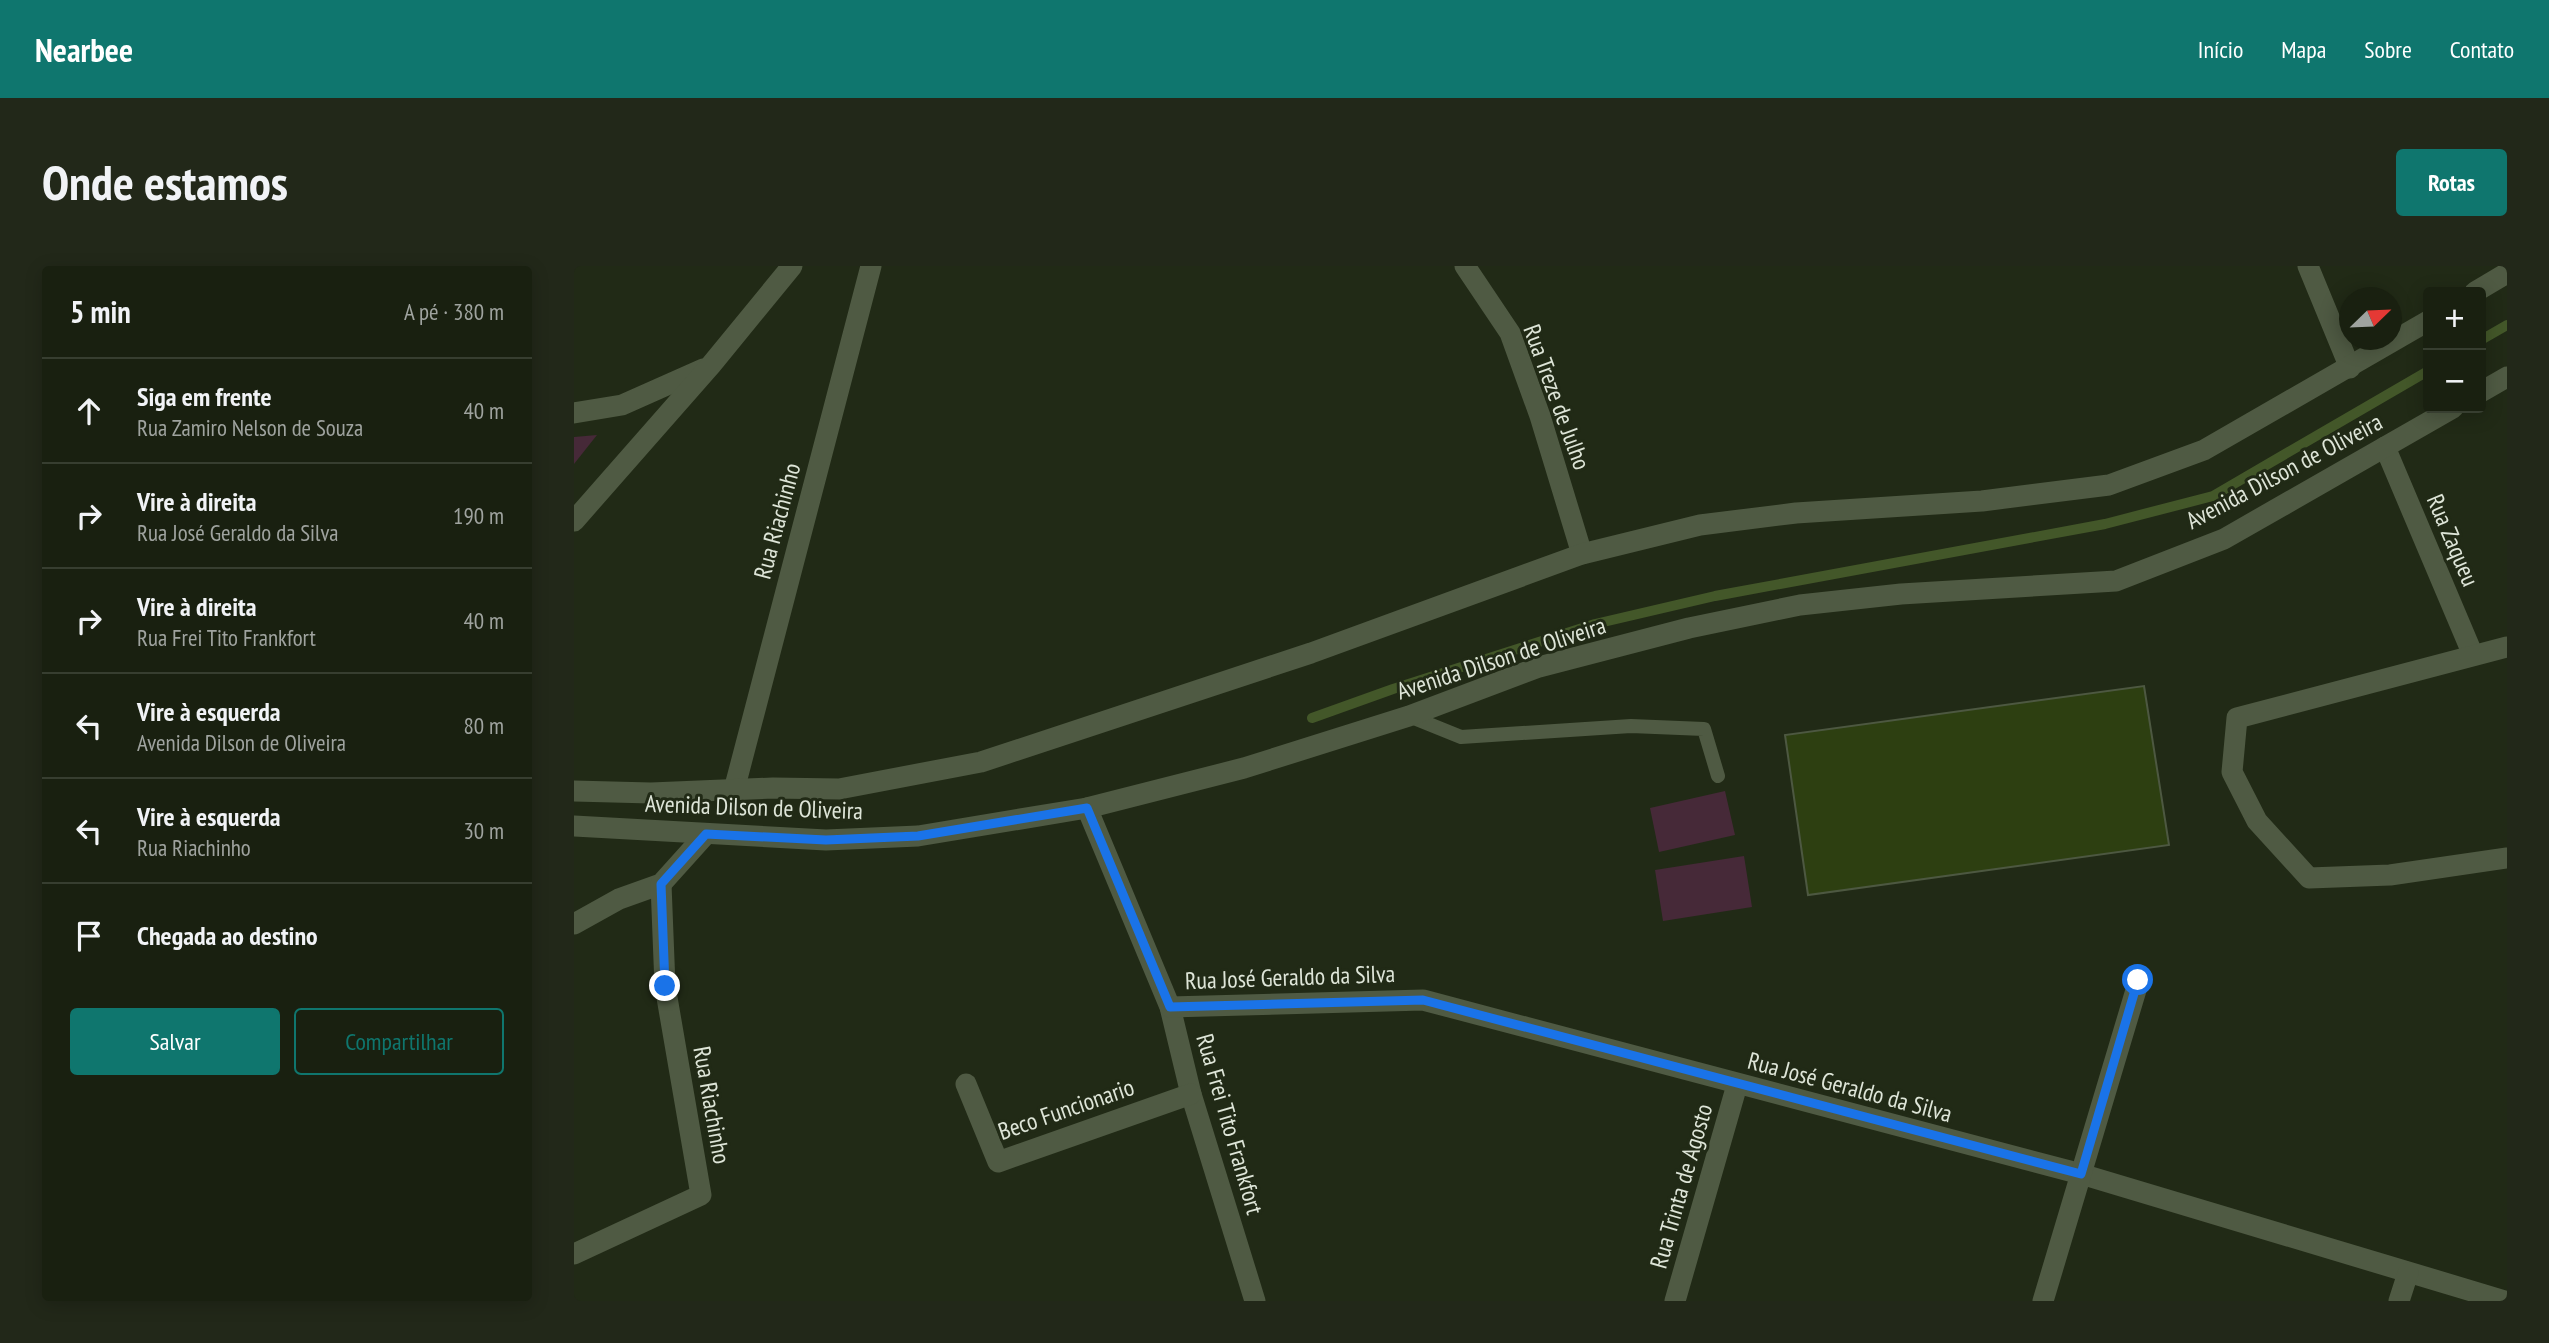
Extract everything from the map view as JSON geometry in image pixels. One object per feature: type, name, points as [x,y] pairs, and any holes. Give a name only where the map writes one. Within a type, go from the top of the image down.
[{"type":"street","points":[[574,521],[711,365],[792,266]]},
{"type":"street","name":"Rua Riachinho","points":[[734,790],[871,266]]},
{"type":"street","name":"Rua Treze de Julho","points":[[1465,266],[1510,334],[1540,416],[1582,554]]},
{"type":"street","points":[[2308,266],[2350,368]]},
{"type":"street","points":[[2483,287],[2507,273]]},
{"type":"street","name":"Avenida Dilson de Oliveira","points":[[574,791],[650,793],[773,788],[839,789],[981,762],[1311,653],[1582,554],[1700,525],[1796,513],[1982,501],[2109,485],[2204,450],[2423,324]]},
{"type":"street","points":[[574,413],[622,405],[711,365]]},
{"type":"street","points":[[2486,389],[2507,377]]},
{"type":"street","name":"Avenida Dilson de Oliveira","points":[[574,827],[826,840],[918,836],[1087,808],[1244,768],[1409,716],[1539,667],[1689,628],[1800,605],[1901,594],[2116,581],[2224,539],[2445,413]]},
{"type":"street","name":"Rua Zaqueu","points":[[2385,446],[2473,655]]},
{"type":"street","points":[[2507,647],[2237,718],[2232,772],[2257,821],[2309,878],[2389,875],[2507,858]]},
{"type":"street","name":"Rua Frei Tito Frankfort","points":[[1087,808],[1170,1007],[1191,1094],[1255,1301]]},
{"type":"street","points":[[574,924],[619,900],[661,884],[706,834]]},
{"type":"street","name":"Rua Riachinho","points":[[574,1254],[701,1195],[665,986],[661,884]]},
{"type":"street","points":[[2043,1301],[2138,980]]},
{"type":"street","name":"Rua José Geraldo da Silva","points":[[1170,1007],[1423,1000],[2081,1174],[2505,1301]]},
{"type":"street","name":"Beco Funcionario","points":[[966,1084],[998,1162],[1191,1094]]},
{"type":"street","name":"Rua Trinta de Agosto","points":[[1675,1301],[1737,1085]]},
{"type":"street","points":[[2399,1301],[2408,1273]]},
{"type":"lane","points":[[1409,716],[1461,737],[1631,726],[1704,729],[1718,776]]},
{"type":"shaded area","points":[[597,435],[574,464],[574,437]]},
{"type":"shaded area","points":[[1725,791],[1735,835],[1659,852],[1650,808]]},
{"type":"shaded area","points":[[1744,856],[1752,907],[1663,921],[1655,870]]},
{"type":"building","points":[[2144,686],[2169,845],[1808,895],[1785,735]]},
{"type":"waterway","points":[[2486,337],[2507,325]]},
{"type":"waterway","points":[[1312,718],[1595,624],[1715,596],[2105,524],[2213,496],[2423,374]]},
{"type":"route","points":[[665,986],[661,884],[706,834],[826,840],[918,836],[1087,808],[1170,1007],[1423,1000],[2081,1174],[2138,980]]}]
